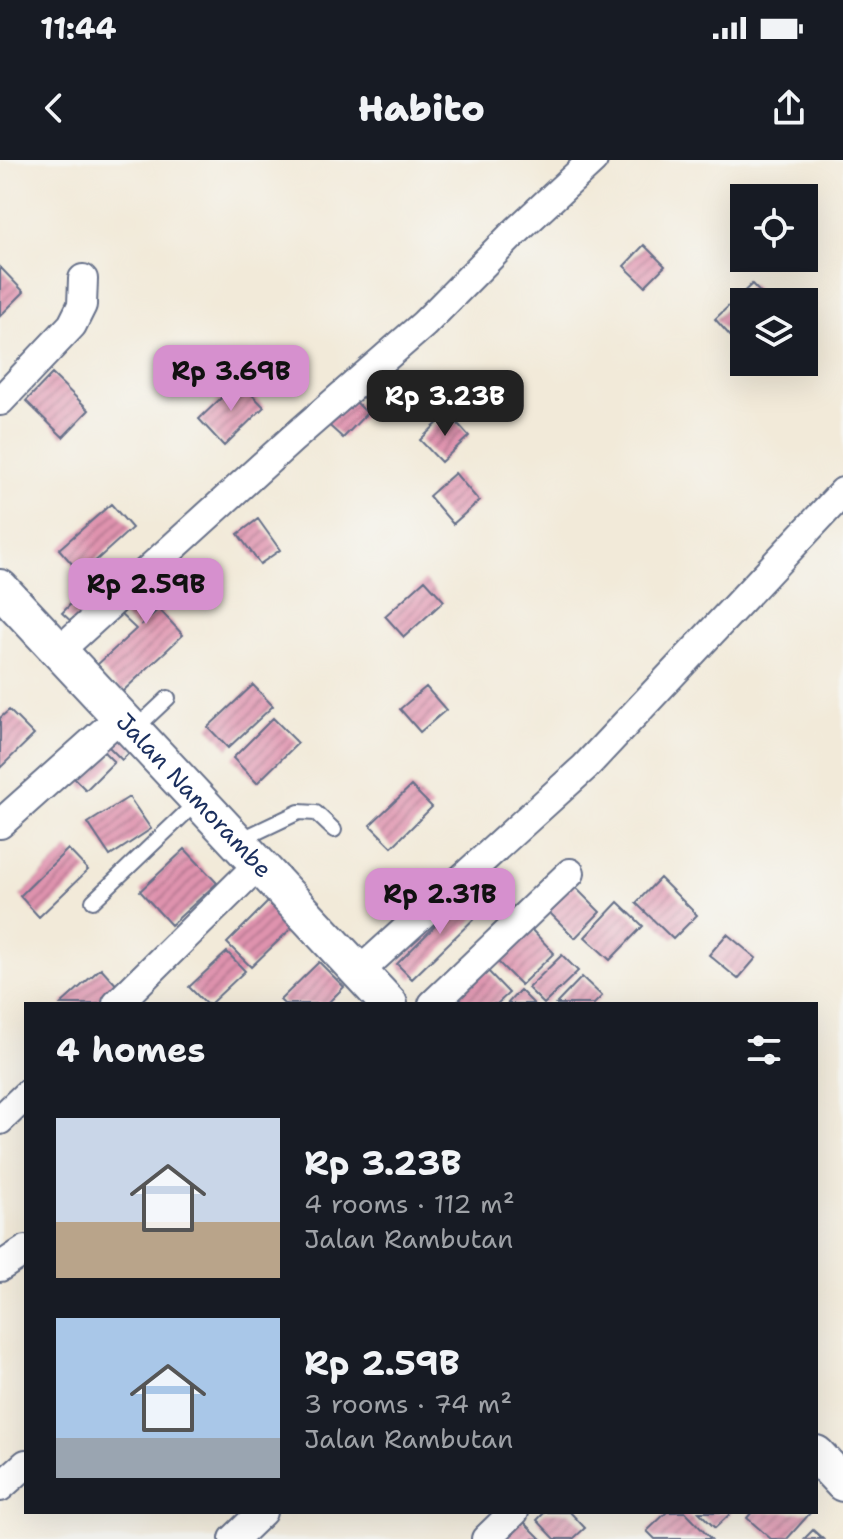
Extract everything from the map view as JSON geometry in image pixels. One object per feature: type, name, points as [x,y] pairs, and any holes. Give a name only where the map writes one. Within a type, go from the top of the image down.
[{"type":"street","points":[[59,651],[424,324],[510,237],[593,160]]},
{"type":"street","points":[[0,401],[72,325],[82,305],[83,279]]},
{"type":"street","points":[[370,992],[843,492]]},
{"type":"street","name":"Jalan Namorambe","points":[[0,588],[248,853],[370,992]]},
{"type":"street","points":[[0,824],[128,723]]},
{"type":"street","points":[[119,1002],[248,853]]},
{"type":"street","points":[[435,1002],[570,873]]},
{"type":"street","points":[[0,1120],[24,1097]]},
{"type":"street","points":[[0,1267],[24,1251]]},
{"type":"street","points":[[818,1456],[843,1483]]},
{"type":"street","points":[[0,1487],[24,1466]]},
{"type":"street","points":[[234,1539],[260,1514]]},
{"type":"street","points":[[486,1539],[512,1514]]},
{"type":"lane","points":[[128,723],[168,698]]},
{"type":"lane","points":[[93,901],[199,800]]},
{"type":"lane","points":[[248,853],[299,812],[316,813],[334,830]]},
{"type":"building","points":[[644,245],[665,266],[645,286],[624,266]]},
{"type":"building","points":[[0,267],[24,292],[0,316]]},
{"type":"building","points":[[730,305],[730,336],[715,319]]},
{"type":"building","points":[[52,374],[89,410],[63,437],[26,401]]},
{"type":"building","points":[[239,381],[264,407],[224,446],[199,419]]},
{"type":"building","points":[[347,393],[367,413],[343,438],[322,419]]},
{"type":"building","points":[[448,413],[469,436],[441,462],[420,440]]},
{"type":"building","points":[[455,473],[479,501],[453,524],[429,496]]},
{"type":"building","points":[[111,504],[132,528],[81,574],[59,549]]},
{"type":"building","points":[[258,519],[280,550],[260,564],[238,534]]},
{"type":"building","points":[[174,552],[192,570],[141,625],[159,609],[183,635],[122,692],[97,665],[136,629],[118,612]]},
{"type":"building","points":[[94,580],[106,591],[74,624],[62,613]]},
{"type":"building","points":[[425,580],[444,601],[404,637],[385,616]]},
{"type":"building","points":[[253,685],[273,706],[228,748],[208,727]]},
{"type":"building","points":[[426,687],[446,710],[420,732],[400,709]]},
{"type":"building","points":[[9,710],[34,735],[0,768],[0,718]]},
{"type":"building","points":[[273,718],[298,743],[257,783],[233,758]]},
{"type":"building","points":[[116,729],[134,748],[122,760],[103,741]]},
{"type":"building","points":[[94,742],[114,762],[86,790],[66,770]]},
{"type":"building","points":[[411,786],[432,807],[392,847],[370,825]]},
{"type":"building","points":[[129,797],[151,829],[110,856],[88,823]]},
{"type":"building","points":[[68,849],[88,870],[39,917],[20,896]]},
{"type":"building","points":[[185,849],[217,883],[171,925],[140,891]]},
{"type":"building","points":[[660,878],[697,915],[673,939],[636,903]]},
{"type":"building","points":[[572,884],[600,912],[575,938],[546,909]]},
{"type":"building","points":[[467,894],[483,910],[412,979],[397,964]]},
{"type":"building","points":[[275,895],[300,920],[251,967],[227,943]]},
{"type":"building","points":[[618,902],[643,926],[610,960],[585,937]]},
{"type":"building","points":[[528,926],[554,953],[521,985],[495,959]]},
{"type":"building","points":[[727,934],[756,958],[738,979],[709,955]]},
{"type":"building","points":[[227,952],[245,971],[212,1002],[204,1002],[189,987]]},
{"type":"building","points":[[562,955],[578,971],[546,1002],[542,1002],[528,988]]},
{"type":"building","points":[[319,962],[344,987],[329,1002],[280,1000]]},
{"type":"building","points":[[101,968],[120,989],[105,1002],[63,1002]]},
{"type":"building","points":[[486,969],[509,993],[499,1002],[463,1002],[457,996]]},
{"type":"building","points":[[582,977],[602,996],[596,1002],[558,1002]]},
{"type":"building","points":[[520,990],[532,1002],[509,1002]]},
{"type":"building","points":[[543,1514],[572,1514],[585,1528],[573,1539],[555,1539],[537,1520]]},
{"type":"building","points":[[665,1514],[687,1514],[711,1539],[655,1539],[647,1531]]},
{"type":"building","points":[[701,1514],[730,1514],[715,1528]]},
{"type":"building","points":[[750,1514],[809,1514],[787,1539],[771,1539],[747,1518]]},
{"type":"building","points":[[518,1516],[541,1539],[506,1539]]},
{"type":"building","points":[[813,1530],[823,1539],[804,1539]]}]
